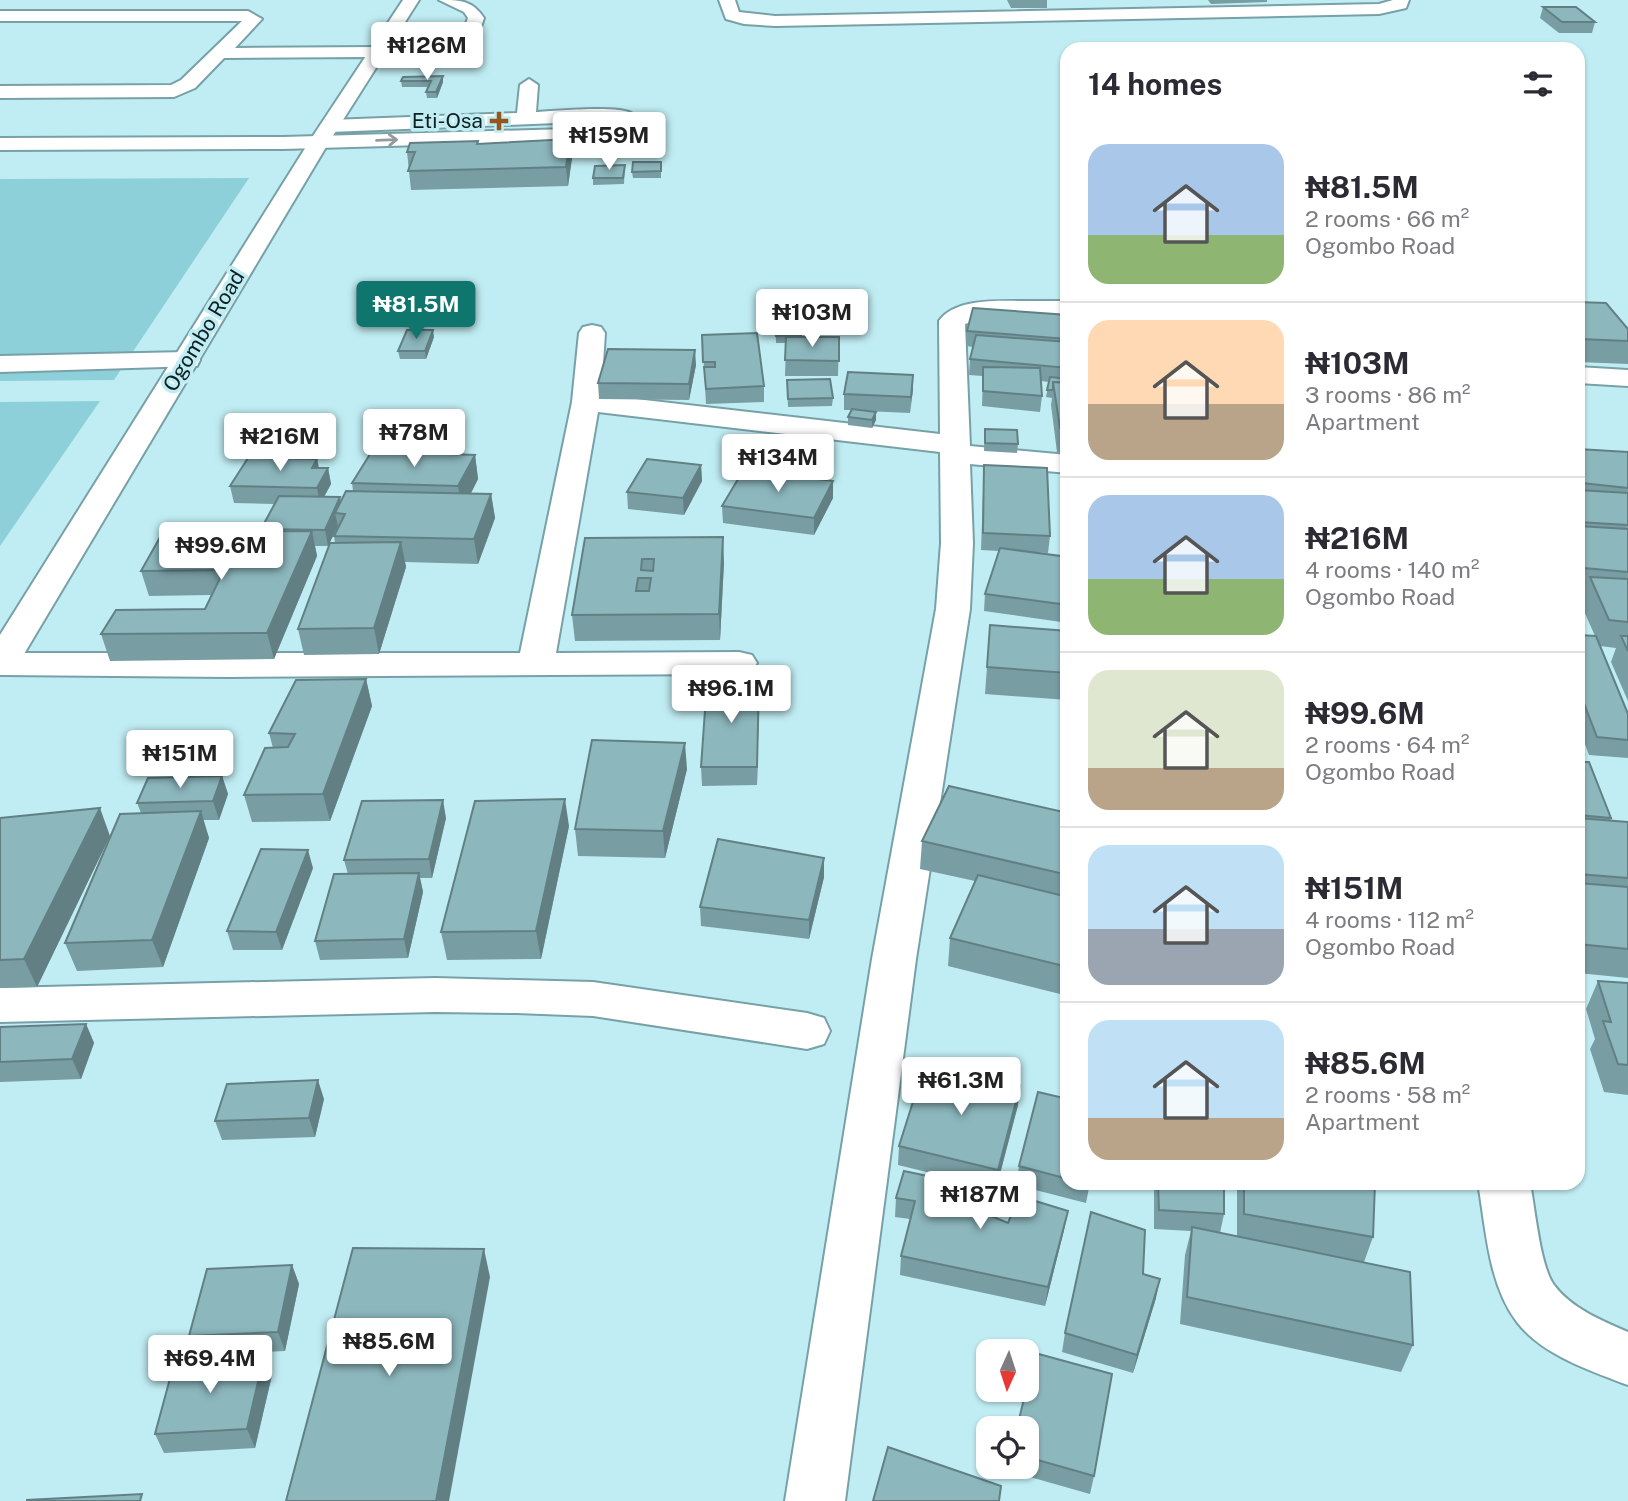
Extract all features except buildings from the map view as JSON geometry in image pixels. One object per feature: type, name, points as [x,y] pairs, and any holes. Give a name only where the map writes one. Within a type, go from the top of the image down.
[{"type":"street","name":"Ogombo Road","points":[[0,664],[324,134],[411,0]]},
{"type":"street","points":[[224,49],[378,52],[427,56],[468,43],[476,19],[470,9],[447,0]]},
{"type":"street","points":[[727,0],[732,15],[758,21],[1379,9],[1400,5],[1401,0]]},
{"type":"street","points":[[1170,0],[1183,13]]},
{"type":"street","points":[[0,16],[253,17],[188,84],[174,91],[0,92]]},
{"type":"street","points":[[526,118],[529,85]]},
{"type":"street","points":[[0,144],[324,134],[601,134],[626,128],[628,122],[624,117],[606,115],[526,118],[324,134]]},
{"type":"street","points":[[814,1501],[892,972],[953,609],[957,543],[952,328],[954,317],[978,311],[1060,309]]},
{"type":"street","points":[[536,665],[586,402],[592,333]]},
{"type":"street","points":[[0,364],[187,360]]},
{"type":"street","points":[[1585,375],[1628,378]]},
{"type":"street","points":[[586,402],[1060,463]]},
{"type":"street","points":[[0,664],[228,666],[739,663]]},
{"type":"street","points":[[0,1005],[368,996],[516,996],[593,999],[807,1031]]},
{"type":"street","points":[[1505,1190],[1521,1265],[1534,1302],[1548,1316],[1574,1333],[1628,1359]]},
{"type":"shaded area","points":[[249,178],[114,380],[0,381],[0,179]]},
{"type":"shaded area","points":[[100,401],[0,546],[0,402]]},
{"type":"place","name":"Eti-Osa","points":[[499,121]]}]
